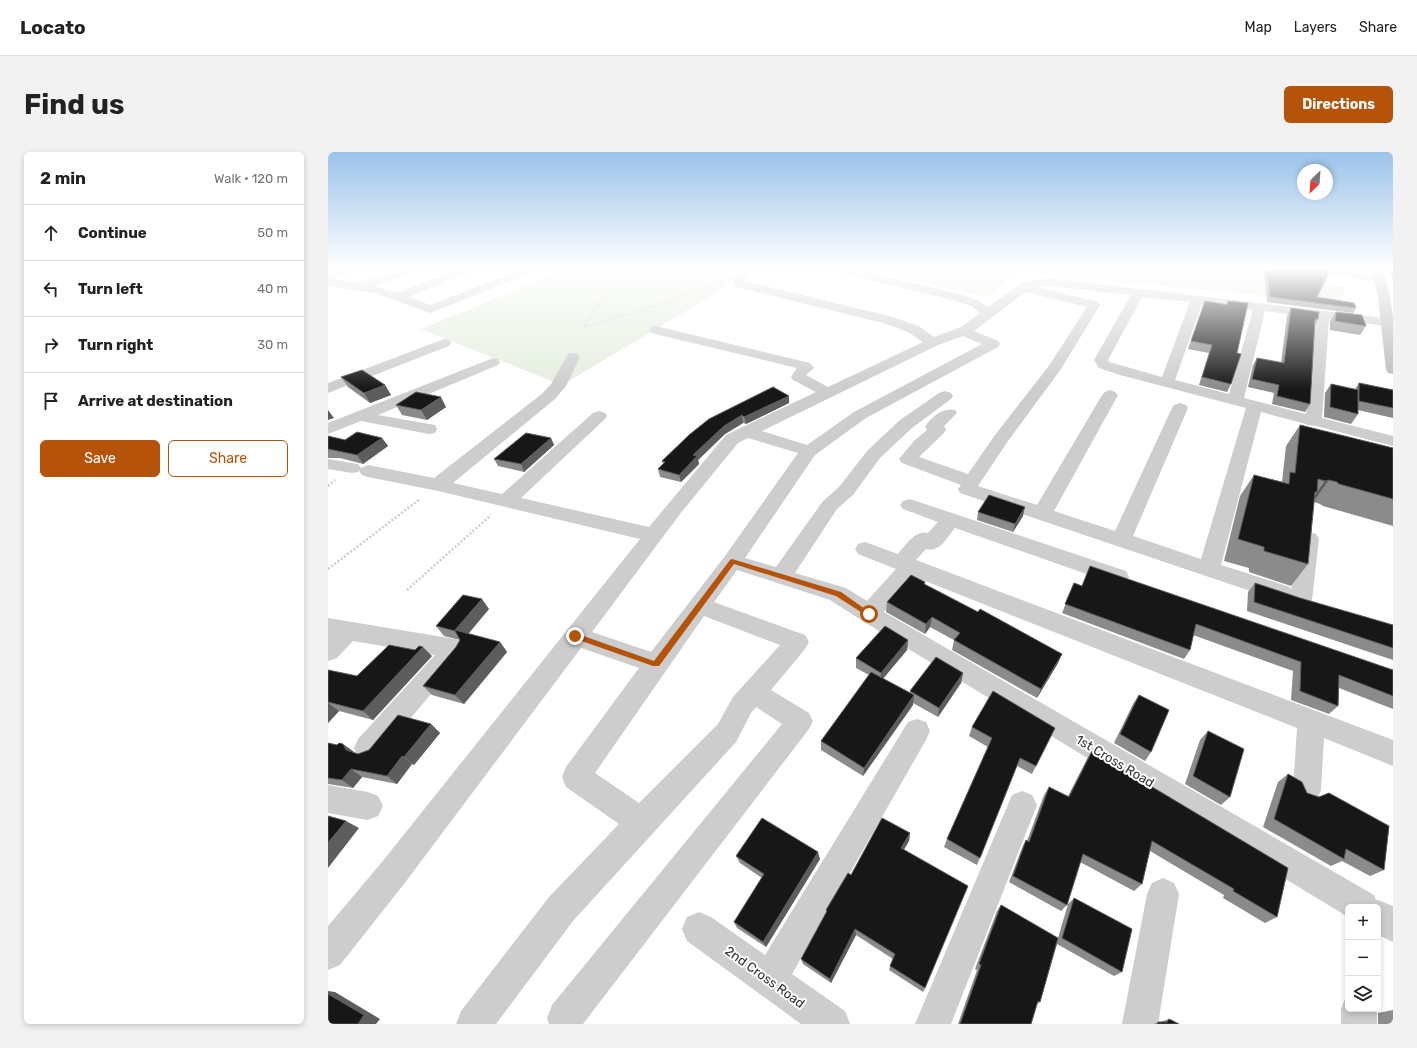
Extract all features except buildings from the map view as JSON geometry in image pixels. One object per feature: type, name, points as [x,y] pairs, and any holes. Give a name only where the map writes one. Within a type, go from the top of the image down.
[{"type":"street","points":[[837,308],[895,322],[912,329],[933,342]]},
{"type":"street","points":[[983,308],[988,314]]},
{"type":"street","points":[[328,953],[393,873],[654,535],[732,439],[933,342],[963,331],[997,308]]},
{"type":"street","points":[[1092,308],[1054,369],[1001,439],[967,489],[1309,602],[1312,516]]},
{"type":"street","points":[[1130,308],[1101,360],[1104,364],[1112,368],[1313,422],[1393,441]]},
{"type":"street","points":[[1167,383],[1195,308]]},
{"type":"street","points":[[1236,401],[1260,308]]},
{"type":"street","points":[[1272,308],[1387,322]]},
{"type":"street","points":[[1388,308],[1387,322],[1393,365]]},
{"type":"street","points":[[1313,422],[1322,315]]},
{"type":"street","points":[[656,330],[805,366],[807,368],[799,374],[798,377],[829,392]]},
{"type":"street","points":[[641,822],[576,777],[656,664],[701,606],[809,451],[860,415],[993,344],[963,331]]},
{"type":"street","points":[[328,388],[444,343]]},
{"type":"street","points":[[438,485],[549,396],[558,386],[573,357]]},
{"type":"street","points":[[328,429],[493,362]]},
{"type":"street","points":[[1042,514],[1110,395]]},
{"type":"street","points":[[781,576],[830,505],[846,491],[874,454],[906,424],[947,405],[933,428],[938,429],[920,445],[908,459],[971,482]]},
{"type":"street","points":[[1209,569],[1255,406]]},
{"type":"street","points":[[1121,540],[1180,408]]},
{"type":"street","points":[[360,416],[429,429]]},
{"type":"street","points":[[506,501],[599,416]]},
{"type":"street","points":[[747,432],[809,451]]},
{"type":"street","points":[[328,464],[438,485],[654,535]]},
{"type":"street","points":[[910,505],[1138,584]]},
{"type":"street","points":[[869,614],[907,565],[923,540],[931,543],[951,519]]},
{"type":"street","points":[[865,549],[1393,753]]},
{"type":"street","name":"1st Cross Road","points":[[732,562],[838,594],[869,614],[1357,904]]},
{"type":"street","points":[[474,1024],[561,909],[641,822],[727,733],[742,705],[797,642],[701,606]]},
{"type":"street","points":[[328,652],[338,629],[455,649],[368,748]]},
{"type":"street","points":[[575,636],[656,664]]},
{"type":"street","points":[[565,1018],[800,722],[753,692]]},
{"type":"street","points":[[1307,790],[1311,721]]},
{"type":"street","points":[[770,980],[917,732]]},
{"type":"street","points":[[328,799],[368,806]]},
{"type":"street","points":[[933,1024],[1022,805]]},
{"type":"street","points":[[1140,1024],[1163,894]]},
{"type":"street","points":[[1381,918],[1393,925]]},
{"type":"street","name":"2nd Cross Road","points":[[699,929],[832,1024]]},
{"type":"street","points":[[1359,1012],[1359,1024]]},
{"type":"path","points":[[596,308],[584,327],[650,308]]},
{"type":"path","points":[[328,569],[438,485]]},
{"type":"path","points":[[407,590],[506,501]]},
{"type":"green space","points":[[473,308],[692,308],[562,385],[421,329]]},
{"type":"route","points":[[575,636],[656,664],[701,606],[732,562],[838,594],[869,614]]}]
